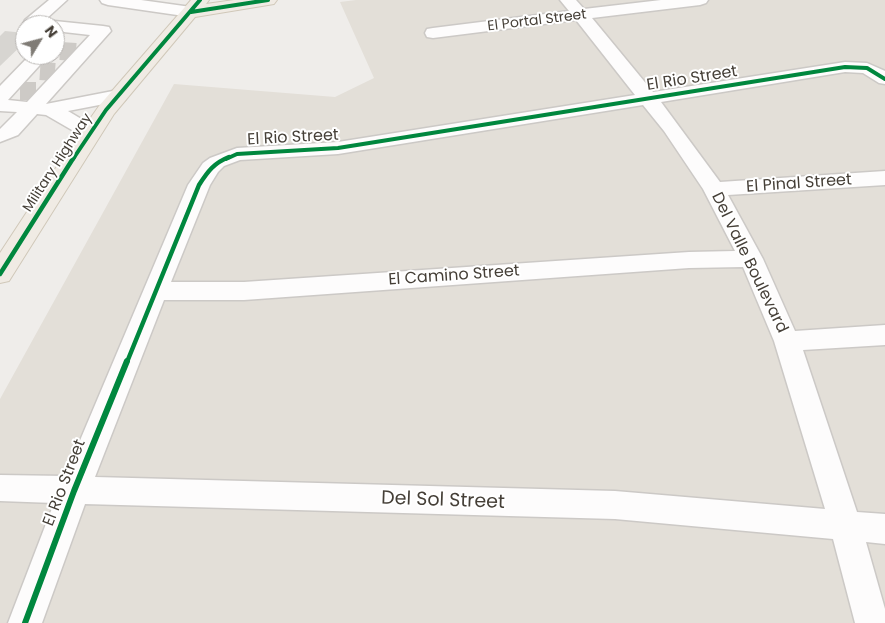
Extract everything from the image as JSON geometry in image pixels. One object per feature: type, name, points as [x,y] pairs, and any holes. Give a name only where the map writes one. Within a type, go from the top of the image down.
[{"type":"main road","points":[[195,6],[268,0]]},
{"type":"main road","name":"Military Highway","points":[[0,274],[91,133],[118,96],[195,6]]},
{"type":"street","points":[[42,15],[59,0]]},
{"type":"street","points":[[108,0],[195,6]]},
{"type":"street","name":"El Portal Street","points":[[434,33],[575,8],[700,0]]},
{"type":"street","name":"Del Valle Boulevard","points":[[575,8],[671,127],[714,189],[751,258],[787,341],[846,527],[872,623]]},
{"type":"street","name":"El Rio Street","points":[[25,623],[74,491],[200,185],[210,168],[225,157],[252,152],[308,152],[338,148],[845,67],[876,74]]},
{"type":"street","points":[[46,69],[118,96]]},
{"type":"street","points":[[46,69],[91,133]]},
{"type":"street","points":[[0,136],[11,131],[46,69]]},
{"type":"street","name":"El Pinal Street","points":[[714,189],[885,178]]},
{"type":"street","name":"El Camino Street","points":[[157,291],[244,291],[679,260],[751,258]]},
{"type":"street","points":[[787,341],[885,335]]},
{"type":"street","name":"Del Sol Street","points":[[0,488],[616,505],[885,530]]},
{"type":"shaded area","points":[[356,0],[885,0],[885,623],[0,623],[0,399],[174,84],[335,97],[374,78],[340,2]]},
{"type":"building","points":[[5,31],[15,32],[15,52],[0,66],[0,36]]},
{"type":"tunnel","points":[[65,51],[76,52]]},
{"type":"tunnel","points":[[40,71],[55,72]]},
{"type":"tunnel","points":[[20,91],[36,91]]},
{"type":"cycle path","points":[[0,274],[106,110],[200,0]]},
{"type":"cycle path","points":[[191,12],[268,0]]},
{"type":"cycle path","points":[[25,623],[74,491],[199,185],[210,168],[217,162],[237,154],[338,148],[845,67],[867,68],[885,79]]}]
